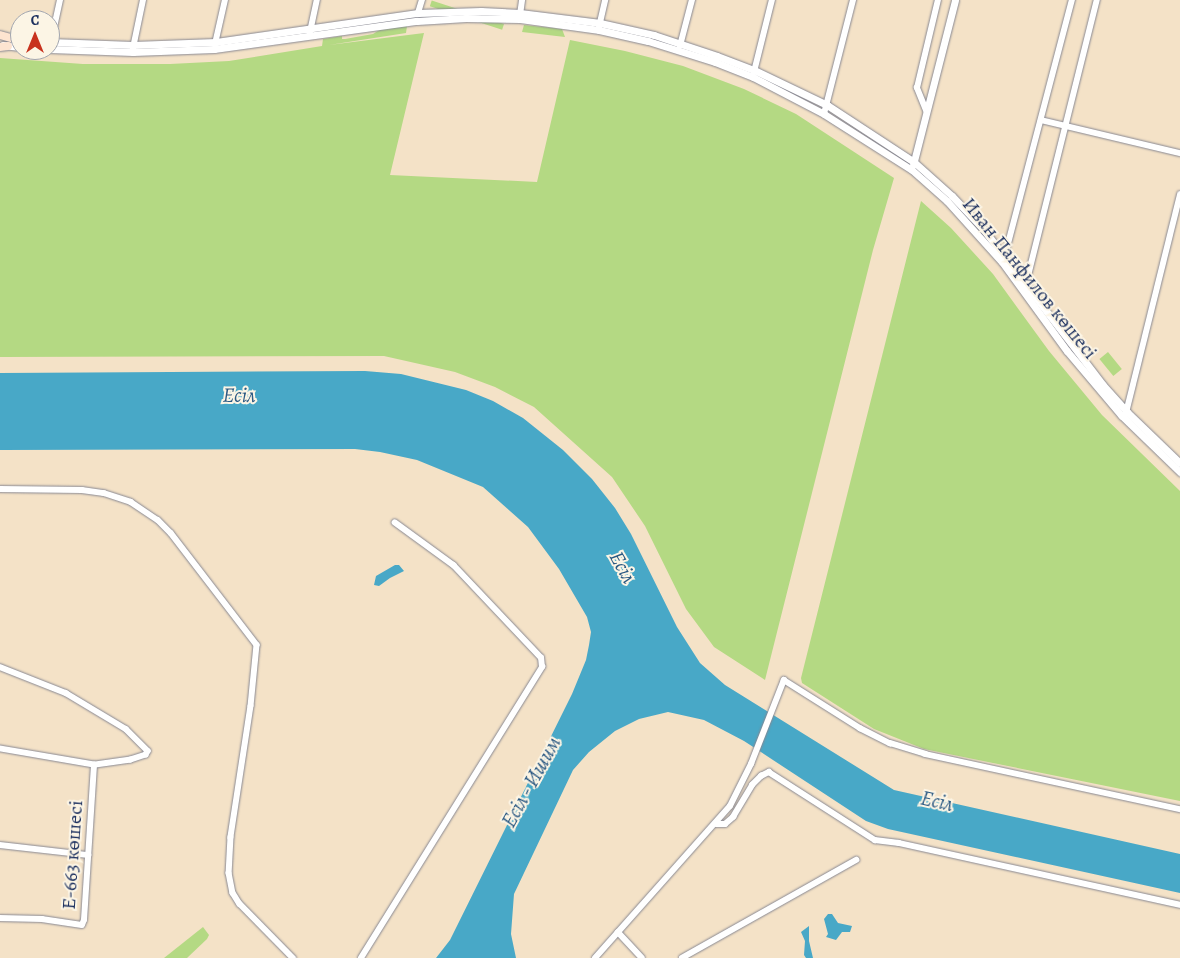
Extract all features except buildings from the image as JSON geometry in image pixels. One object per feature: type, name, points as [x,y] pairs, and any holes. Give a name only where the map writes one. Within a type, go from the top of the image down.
[{"type":"street","points":[[133,49],[143,0]]},
{"type":"street","points":[[215,46],[226,0]]},
{"type":"street","points":[[310,33],[318,0]]},
{"type":"street","points":[[418,13],[422,0]]},
{"type":"street","points":[[520,16],[522,0]]},
{"type":"street","points":[[599,27],[605,0]]},
{"type":"street","points":[[680,46],[692,0]]},
{"type":"street","points":[[753,73],[772,0]]},
{"type":"street","points":[[824,114],[853,0]]},
{"type":"street","points":[[927,113],[917,88],[938,0]]},
{"type":"street","points":[[912,170],[955,0]]},
{"type":"street","points":[[1004,260],[1072,0]]},
{"type":"street","points":[[1025,289],[1064,125],[1097,0]]},
{"type":"street","name":"Иван Панфилов көшесі","points":[[310,33],[418,13],[520,16],[599,27],[680,46],[753,73],[827,105],[914,162],[952,196],[1004,260],[1067,351],[1180,472]]},
{"type":"street","name":"Иван Панфилов көшесі","points":[[60,45],[133,49],[215,46],[417,20],[520,16]]},
{"type":"street","name":"Иван Панфилов көшесі","points":[[753,73],[824,114],[912,170],[947,201],[1004,260]]},
{"type":"street","points":[[1041,120],[1180,152]]},
{"type":"street","points":[[1125,414],[1180,195]]},
{"type":"street","name":"Иван Панфилов көшесі","points":[[1125,414],[1180,463]]},
{"type":"street","points":[[0,489],[82,490],[104,493],[131,502],[158,520],[170,533],[257,645],[251,706],[231,837],[229,873],[234,894],[243,908],[293,958]]},
{"type":"street","points":[[361,958],[542,667],[541,658],[454,566],[395,523]]},
{"type":"street","points":[[0,667],[66,693],[126,729],[148,751],[146,755],[131,760],[94,765],[0,749]]},
{"type":"street","points":[[594,958],[716,824],[730,806],[752,764],[784,680],[860,728],[890,743],[925,754],[1180,809]]},
{"type":"street","name":"Е-663 көшесі","points":[[0,918],[42,918],[82,925],[84,920],[94,765]]},
{"type":"street","points":[[716,824],[725,824],[733,817],[752,785],[761,776],[769,772],[875,840],[898,842],[1180,905]]},
{"type":"street","points":[[0,845],[88,855]]},
{"type":"street","points":[[682,958],[856,860]]},
{"type":"street","points":[[618,932],[642,958]]},
{"type":"green space","points":[[432,1],[504,24],[502,30],[430,6]]},
{"type":"green space","points":[[524,25],[562,29],[565,37],[522,32]]},
{"type":"green space","points":[[407,26],[406,33],[329,45],[424,33],[390,175],[537,182],[570,40],[625,51],[683,66],[744,89],[796,114],[894,178],[873,250],[765,680],[714,647],[686,609],[645,526],[612,477],[534,407],[495,387],[455,372],[384,356],[0,357],[0,58],[83,64],[170,64],[229,61],[322,46],[323,39],[342,36],[342,39],[345,39],[373,34],[381,29]]},
{"type":"green space","points":[[921,201],[951,228],[993,274],[1049,351],[1102,415],[1180,491],[1180,801],[924,749],[874,729],[802,683],[801,678]]},
{"type":"green space","points":[[1108,352],[1122,369],[1113,376],[1099,359]]},
{"type":"green space","points":[[203,927],[209,935],[207,939],[187,958],[164,958]]},
{"type":"water","points":[[365,371],[401,374],[466,390],[493,401],[523,418],[563,450],[592,479],[615,508],[631,534],[677,627],[700,663],[725,685],[894,790],[1180,854],[1180,893],[888,829],[866,821],[744,741],[704,720],[668,712],[639,719],[615,731],[589,752],[573,770],[514,894],[511,934],[516,958],[436,958],[450,940],[572,694],[586,660],[591,632],[587,617],[559,569],[528,527],[483,487],[417,460],[380,452],[355,449],[0,450],[0,373]]},
{"type":"water","points":[[395,565],[399,565],[404,571],[379,586],[374,585],[376,576]]},
{"type":"water","points":[[828,914],[832,914],[838,923],[852,926],[850,932],[842,932],[836,940],[826,937],[828,934],[824,919]]},
{"type":"water","points":[[809,926],[809,941],[813,958],[806,958],[804,955],[805,941],[801,932]]},
{"type":"water label","name":"Есіл","points":[[239,395]]},
{"type":"water label","name":"Есіл","points":[[623,567]]},
{"type":"water label","name":"Есіл - Ишим","points":[[531,782]]},
{"type":"water label","name":"Есіл","points":[[937,801]]}]
